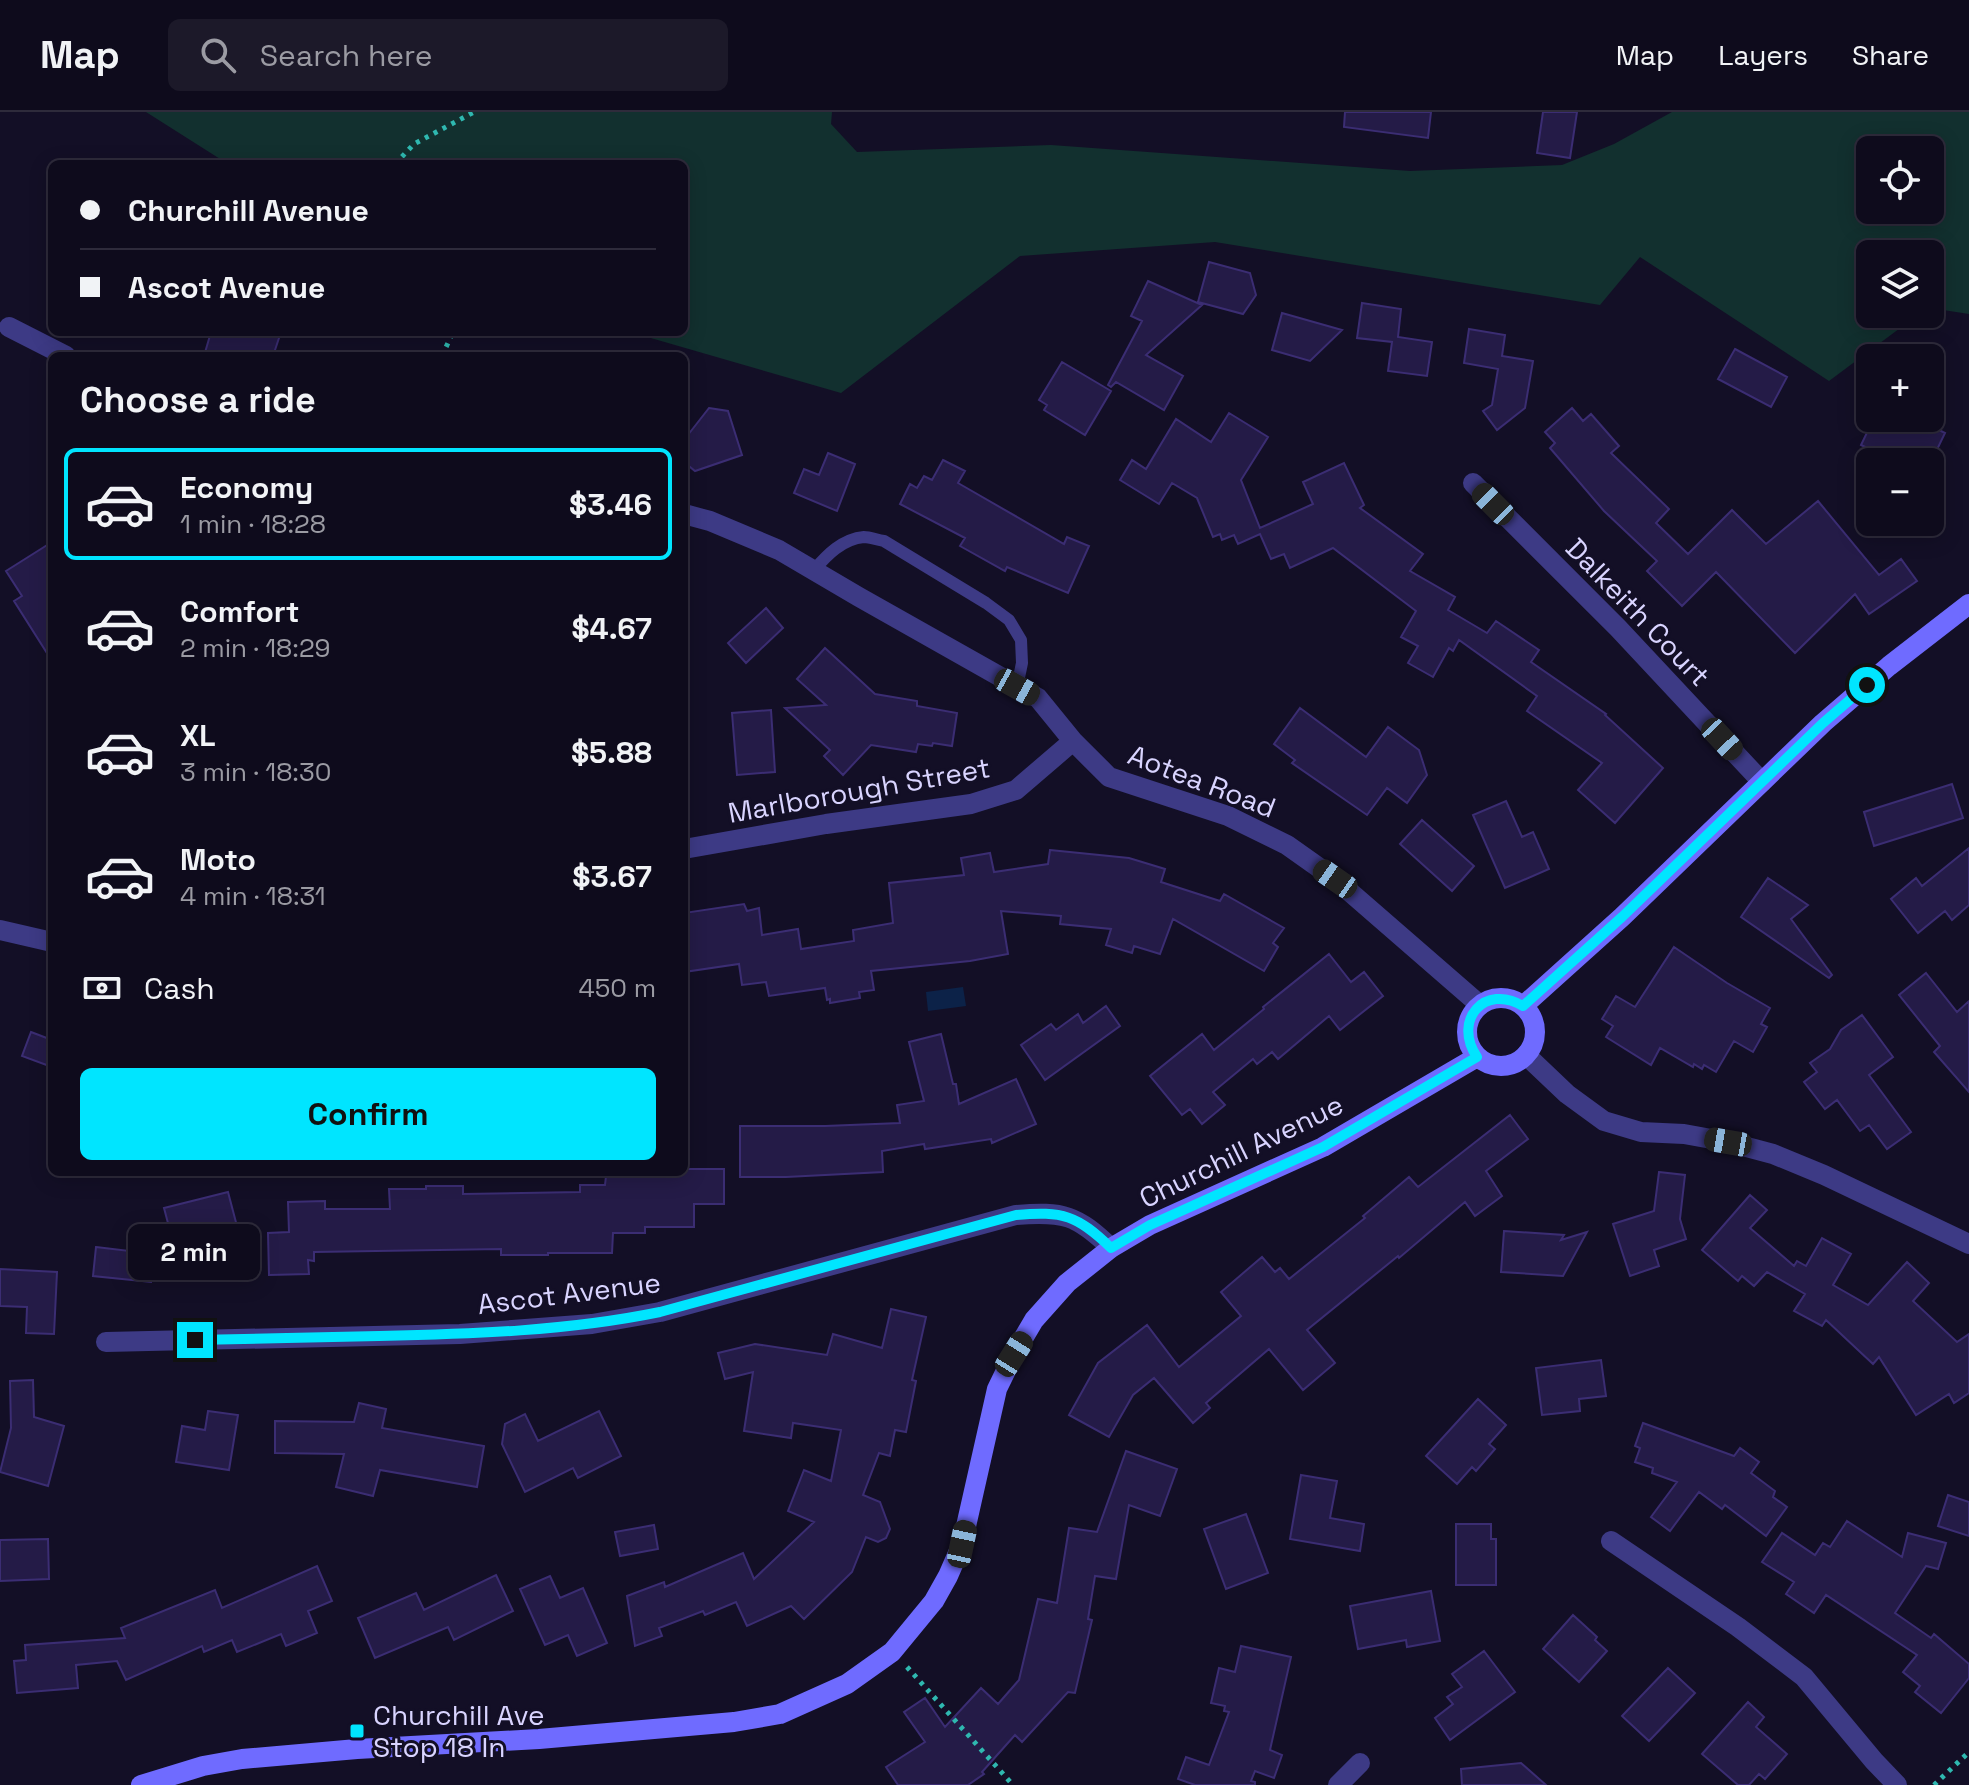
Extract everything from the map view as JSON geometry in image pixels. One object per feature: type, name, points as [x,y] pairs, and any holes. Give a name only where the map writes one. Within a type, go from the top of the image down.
[{"type":"street","points":[[9,327],[58,352]]},
{"type":"street","name":"Dalkeith Court","points":[[1473,483],[1618,628],[1762,782]]},
{"type":"street","name":"Aotea Road","points":[[688,515],[779,550],[1038,698],[1073,741],[1109,777],[1228,816],[1287,845],[1335,879],[1480,1005]]},
{"type":"street","points":[[1523,1006],[1622,917],[1823,723],[1878,675],[1969,604]]},
{"type":"street","name":"Marlborough Street","points":[[688,848],[826,824],[971,804],[1016,790],[1073,741]]},
{"type":"street","points":[[0,930],[48,941]]},
{"type":"street","points":[[1502,998],[1523,1006],[1531,1016],[1535,1037],[1532,1047],[1517,1062],[1497,1066],[1486,1063],[1471,1048],[1467,1037],[1468,1025],[1480,1005],[1502,998]]},
{"type":"street","points":[[1526,1055],[1567,1094],[1604,1121],[1641,1132],[1684,1134],[1773,1154],[1969,1244]]},
{"type":"street","name":"Churchill Avenue","points":[[141,1785],[203,1766],[242,1759],[734,1722],[780,1714],[847,1684],[892,1652],[934,1601],[948,1576],[962,1544],[997,1389],[1034,1320],[1067,1283],[1111,1248],[1150,1225],[1323,1147],[1477,1057]]},
{"type":"street","name":"Ascot Avenue","points":[[106,1342],[460,1334],[592,1324],[660,1312],[1016,1215],[1045,1213],[1070,1217],[1091,1229],[1111,1248]]},
{"type":"street","points":[[1611,1541],[1738,1627],[1804,1677],[1897,1785]]},
{"type":"street","points":[[1338,1785],[1360,1763]]},
{"type":"lane","points":[[814,570],[829,552],[846,542],[864,537],[884,541],[1009,620],[1021,640],[1022,663],[1017,687]]},
{"type":"path","points":[[399,160],[414,144],[474,112]]},
{"type":"path","points":[[917,1678],[1013,1785]]},
{"type":"path","points":[[1934,1785],[1969,1752]]},
{"type":"green space","points":[[146,112],[832,112],[831,124],[857,152],[1051,145],[1410,171],[1562,165],[1614,144],[1672,112],[1969,112],[1969,314],[1944,310],[1944,240],[1856,240],[1856,328],[1900,328],[1879,344],[1856,344],[1856,361],[1829,381],[1640,257],[1600,305],[1215,242],[1020,256],[841,393],[644,336],[688,336],[688,160],[222,160]]},
{"type":"water","points":[[963,987],[966,1006],[928,1011],[926,992]]},
{"type":"building","points":[[1345,112],[1431,112],[1428,138],[1344,127]]},
{"type":"building","points":[[1543,112],[1577,112],[1570,158],[1537,153]]},
{"type":"building","points":[[1209,262],[1250,273],[1256,295],[1243,314],[1198,302]]},
{"type":"building","points":[[1148,281],[1202,305],[1146,355],[1183,376],[1164,410],[1116,382],[1111,387],[1108,385],[1142,321],[1131,316]]},
{"type":"building","points":[[1362,303],[1401,309],[1398,337],[1432,342],[1427,376],[1388,371],[1392,342],[1357,338]]},
{"type":"building","points":[[1282,313],[1342,330],[1310,361],[1272,350]]},
{"type":"building","points":[[1469,329],[1505,335],[1502,356],[1533,361],[1525,408],[1497,430],[1483,411],[1492,405],[1498,369],[1464,363]]},
{"type":"building","points":[[210,336],[280,336],[274,352],[205,352]]},
{"type":"building","points":[[1735,349],[1787,377],[1771,407],[1718,379]]},
{"type":"building","points":[[1062,362],[1111,391],[1085,435],[1044,410],[1047,405],[1039,400]]},
{"type":"building","points":[[709,408],[728,411],[742,455],[695,471],[688,465],[688,435]]},
{"type":"building","points":[[1572,408],[1583,421],[1591,414],[1619,446],[1611,453],[1669,509],[1656,523],[1688,554],[1732,510],[1766,544],[1818,501],[1879,575],[1901,559],[1917,581],[1869,614],[1855,594],[1795,653],[1716,572],[1682,606],[1647,571],[1657,561],[1604,511],[1550,448],[1555,443],[1545,432]]},
{"type":"building","points":[[1229,413],[1268,437],[1241,480],[1260,528],[1313,504],[1303,482],[1344,463],[1364,505],[1360,508],[1423,554],[1410,571],[1455,597],[1448,610],[1487,633],[1496,621],[1539,650],[1531,662],[1606,714],[1663,768],[1615,823],[1578,790],[1602,763],[1527,711],[1537,696],[1459,640],[1453,651],[1449,648],[1433,677],[1408,663],[1418,646],[1401,637],[1416,611],[1333,548],[1290,568],[1284,554],[1271,559],[1260,534],[1238,544],[1234,535],[1222,540],[1220,534],[1213,537],[1197,498],[1172,483],[1159,504],[1120,480],[1132,460],[1146,469],[1176,419],[1211,442]]},
{"type":"building","points":[[1867,432],[1945,433],[1938,448],[1867,448],[1861,445]]},
{"type":"building","points":[[828,453],[855,464],[837,511],[794,493],[804,469],[819,475]]},
{"type":"building","points":[[943,460],[965,471],[958,483],[1064,544],[1067,537],[1089,546],[1068,593],[1007,567],[1005,571],[960,546],[965,538],[900,504],[910,484],[917,488],[924,476],[932,480]]},
{"type":"building","points":[[48,545],[48,655],[14,601],[22,596],[6,571]]},
{"type":"building","points":[[766,608],[783,628],[746,663],[728,643]]},
{"type":"building","points":[[825,648],[875,694],[917,701],[917,706],[957,713],[952,746],[918,744],[916,752],[871,745],[843,775],[824,756],[830,750],[785,708],[826,705],[797,679]]},
{"type":"building","points":[[1300,708],[1366,757],[1388,727],[1419,750],[1427,775],[1407,803],[1387,788],[1367,815],[1292,763],[1295,760],[1274,744]]},
{"type":"building","points":[[771,710],[775,772],[737,775],[732,713]]},
{"type":"building","points":[[1952,784],[1963,818],[1874,846],[1864,812]]},
{"type":"building","points":[[1506,801],[1522,837],[1533,832],[1549,869],[1505,888],[1473,815]]},
{"type":"building","points":[[1422,820],[1474,866],[1452,891],[1400,844]]},
{"type":"building","points":[[1969,848],[1969,905],[1952,920],[1945,911],[1918,933],[1891,899],[1916,878],[1922,886]]},
{"type":"building","points":[[1050,850],[1129,858],[1165,869],[1161,882],[1220,901],[1224,894],[1284,928],[1273,943],[1278,947],[1264,971],[1173,919],[1160,954],[1134,946],[1132,953],[1106,945],[1111,929],[1060,924],[1061,916],[1001,911],[1008,954],[871,971],[874,990],[859,992],[860,998],[830,1003],[825,988],[769,996],[766,982],[742,985],[739,964],[688,971],[688,912],[744,904],[747,911],[759,908],[762,935],[798,929],[801,949],[854,941],[853,930],[893,923],[889,883],[964,875],[961,858],[990,853],[994,872],[1048,864]]},
{"type":"building","points":[[1768,878],[1808,905],[1791,919],[1832,975],[1829,978],[1741,917]]},
{"type":"building","points":[[1674,947],[1770,1008],[1761,1024],[1767,1027],[1753,1052],[1734,1041],[1716,1072],[1704,1065],[1702,1069],[1694,1064],[1693,1067],[1660,1048],[1651,1065],[1606,1037],[1613,1026],[1602,1019],[1616,996],[1635,1007]]},
{"type":"building","points":[[1329,954],[1351,982],[1364,972],[1383,996],[1340,1030],[1329,1016],[1278,1059],[1272,1052],[1257,1064],[1253,1059],[1213,1092],[1225,1105],[1202,1124],[1190,1109],[1182,1115],[1150,1076],[1202,1034],[1214,1050]]},
{"type":"building","points":[[1926,973],[1957,1012],[1969,1001],[1969,1092],[1934,1052],[1940,1046],[1899,995]]},
{"type":"building","points":[[1106,1006],[1120,1026],[1045,1080],[1021,1045],[1051,1024],[1056,1030],[1078,1014],[1083,1023]]},
{"type":"building","points":[[1862,1015],[1893,1057],[1869,1075],[1911,1132],[1887,1149],[1869,1125],[1860,1131],[1837,1100],[1825,1109],[1804,1082],[1817,1072],[1810,1063],[1830,1049],[1841,1030]]},
{"type":"building","points":[[31,1032],[48,1038],[48,1066],[22,1056]]},
{"type":"building","points":[[941,1034],[959,1104],[1016,1079],[1036,1124],[992,1143],[991,1139],[925,1149],[924,1144],[882,1151],[883,1172],[740,1177],[740,1126],[900,1123],[897,1105],[924,1101],[909,1042]]},
{"type":"building","points":[[1510,1115],[1528,1139],[1486,1171],[1502,1196],[1475,1216],[1465,1202],[1307,1330],[1335,1363],[1303,1390],[1269,1349],[1206,1403],[1210,1408],[1193,1423],[1154,1378],[1133,1395],[1109,1437],[1069,1415],[1098,1363],[1147,1325],[1179,1367],[1241,1316],[1221,1292],[1262,1257],[1275,1272],[1280,1268],[1289,1279],[1365,1218],[1363,1216],[1409,1177],[1418,1187]]},
{"type":"building","points":[[688,1169],[724,1169],[724,1204],[694,1204],[694,1227],[645,1227],[645,1233],[613,1233],[612,1253],[501,1255],[501,1249],[314,1252],[314,1261],[308,1260],[309,1274],[269,1275],[268,1233],[289,1232],[288,1202],[325,1201],[325,1209],[390,1209],[389,1189],[463,1186],[463,1194],[580,1192],[580,1185],[605,1185],[606,1176],[688,1176]]},
{"type":"building","points":[[1659,1172],[1685,1175],[1680,1219],[1686,1239],[1654,1250],[1659,1266],[1630,1276],[1613,1224],[1654,1211]]},
{"type":"building","points":[[228,1192],[238,1230],[174,1246],[164,1208]]},
{"type":"building","points":[[1750,1195],[1767,1210],[1750,1228],[1794,1266],[1797,1261],[1806,1266],[1822,1238],[1851,1254],[1833,1285],[1868,1305],[1907,1262],[1929,1283],[1913,1301],[1957,1342],[1969,1334],[1969,1393],[1954,1403],[1949,1394],[1916,1415],[1879,1357],[1873,1364],[1826,1320],[1822,1326],[1794,1311],[1805,1294],[1767,1272],[1754,1286],[1742,1276],[1738,1281],[1702,1250]]},
{"type":"building","points":[[1504,1231],[1564,1235],[1561,1240],[1587,1232],[1563,1276],[1501,1272]]},
{"type":"building","points":[[96,1247],[155,1254],[151,1282],[93,1276]]},
{"type":"building","points":[[0,1269],[57,1272],[54,1334],[26,1333],[27,1307],[0,1306]]},
{"type":"building","points":[[891,1309],[926,1317],[912,1380],[916,1381],[906,1432],[895,1430],[890,1456],[879,1453],[863,1495],[880,1502],[890,1529],[886,1538],[878,1542],[866,1537],[852,1572],[804,1619],[791,1606],[747,1626],[736,1602],[659,1628],[662,1636],[635,1646],[627,1596],[664,1582],[665,1587],[743,1553],[754,1579],[814,1522],[788,1511],[804,1470],[831,1481],[841,1430],[793,1423],[791,1438],[744,1431],[753,1372],[725,1379],[718,1353],[755,1344],[827,1355],[833,1334],[882,1348]]},
{"type":"building","points":[[1601,1360],[1606,1396],[1579,1399],[1580,1411],[1542,1415],[1536,1368]]},
{"type":"building","points":[[33,1380],[34,1417],[64,1426],[48,1486],[0,1472],[11,1428],[10,1381]]},
{"type":"building","points":[[1478,1399],[1506,1425],[1489,1444],[1495,1449],[1476,1471],[1472,1467],[1457,1484],[1426,1456]]},
{"type":"building","points":[[359,1403],[386,1409],[382,1428],[484,1446],[477,1487],[380,1470],[373,1496],[336,1487],[344,1454],[275,1453],[275,1421],[354,1422]]},
{"type":"building","points":[[208,1411],[238,1415],[229,1470],[176,1462],[182,1426],[205,1430]]},
{"type":"building","points":[[599,1411],[621,1456],[578,1478],[573,1468],[525,1492],[502,1444],[505,1424],[525,1414],[538,1441]]},
{"type":"building","points":[[1643,1423],[1734,1456],[1740,1448],[1759,1462],[1751,1473],[1775,1491],[1773,1497],[1787,1507],[1766,1536],[1725,1505],[1722,1509],[1699,1492],[1670,1531],[1651,1517],[1677,1482],[1652,1473],[1653,1468],[1635,1462],[1640,1448],[1635,1446]]},
{"type":"building","points":[[1126,1451],[1177,1469],[1160,1516],[1129,1505],[1116,1579],[1095,1576],[1088,1619],[1092,1620],[1075,1693],[1068,1692],[1022,1742],[1015,1735],[982,1772],[984,1774],[968,1785],[898,1785],[886,1767],[925,1742],[904,1712],[925,1698],[945,1727],[981,1688],[998,1704],[1019,1680],[1038,1599],[1057,1603],[1069,1528],[1097,1532]]},
{"type":"building","points":[[1301,1475],[1337,1481],[1330,1518],[1364,1524],[1360,1551],[1290,1539]]},
{"type":"building","points":[[1948,1495],[1969,1502],[1969,1536],[1938,1526]]},
{"type":"building","points":[[1246,1514],[1268,1573],[1226,1589],[1204,1529]]},
{"type":"building","points":[[1847,1521],[1902,1557],[1908,1533],[1946,1543],[1938,1569],[1926,1566],[1895,1613],[1931,1638],[1934,1634],[1969,1664],[1969,1678],[1941,1713],[1915,1692],[1920,1686],[1903,1672],[1917,1655],[1826,1595],[1814,1613],[1786,1594],[1794,1582],[1762,1562],[1782,1533],[1815,1555],[1823,1543],[1830,1547]]},
{"type":"building","points":[[1456,1524],[1491,1524],[1491,1539],[1496,1539],[1496,1585],[1456,1585]]},
{"type":"building","points":[[654,1525],[658,1549],[620,1556],[615,1532]]},
{"type":"building","points":[[48,1539],[49,1579],[0,1581],[0,1540]]},
{"type":"building","points":[[317,1566],[332,1601],[308,1611],[317,1633],[286,1646],[281,1634],[237,1652],[232,1640],[204,1652],[202,1646],[126,1680],[117,1661],[76,1665],[78,1688],[17,1693],[14,1661],[26,1660],[25,1645],[125,1638],[121,1628],[215,1590],[222,1608]]},
{"type":"building","points":[[496,1575],[513,1611],[454,1640],[448,1627],[375,1658],[358,1618],[416,1593],[424,1610]]},
{"type":"building","points":[[550,1576],[560,1598],[583,1588],[607,1643],[577,1656],[568,1635],[545,1645],[520,1589]]},
{"type":"building","points":[[1431,1591],[1440,1641],[1407,1647],[1406,1640],[1358,1649],[1350,1606]]},
{"type":"building","points":[[1573,1615],[1607,1651],[1579,1682],[1543,1649]]},
{"type":"building","points":[[1241,1646],[1291,1657],[1270,1750],[1282,1755],[1274,1778],[1255,1771],[1251,1781],[1255,1785],[1195,1785],[1178,1779],[1186,1757],[1209,1765],[1229,1712],[1224,1711],[1225,1706],[1211,1703],[1219,1668],[1235,1672]]},
{"type":"building","points":[[1484,1651],[1515,1692],[1450,1740],[1435,1718],[1453,1704],[1447,1697],[1462,1687],[1452,1674]]},
{"type":"building","points":[[1668,1668],[1695,1693],[1649,1741],[1622,1716]]},
{"type":"building","points":[[1748,1702],[1764,1717],[1756,1727],[1787,1754],[1765,1779],[1759,1774],[1749,1785],[1738,1785],[1702,1754]]},
{"type":"building","points":[[1521,1763],[1546,1785],[1462,1785],[1461,1769]]},
{"type":"place","name":"Churchill Ave Stop 18 In","points":[[357,1731]]},
{"type":"route","points":[[195,1340],[460,1334],[626,1319],[1016,1215],[1045,1213],[1070,1217],[1091,1229],[1111,1248],[1150,1225],[1323,1147],[1477,1057],[1467,1037],[1472,1014],[1480,1005],[1502,998],[1523,1006],[1622,917],[1823,723],[1867,685]]}]
